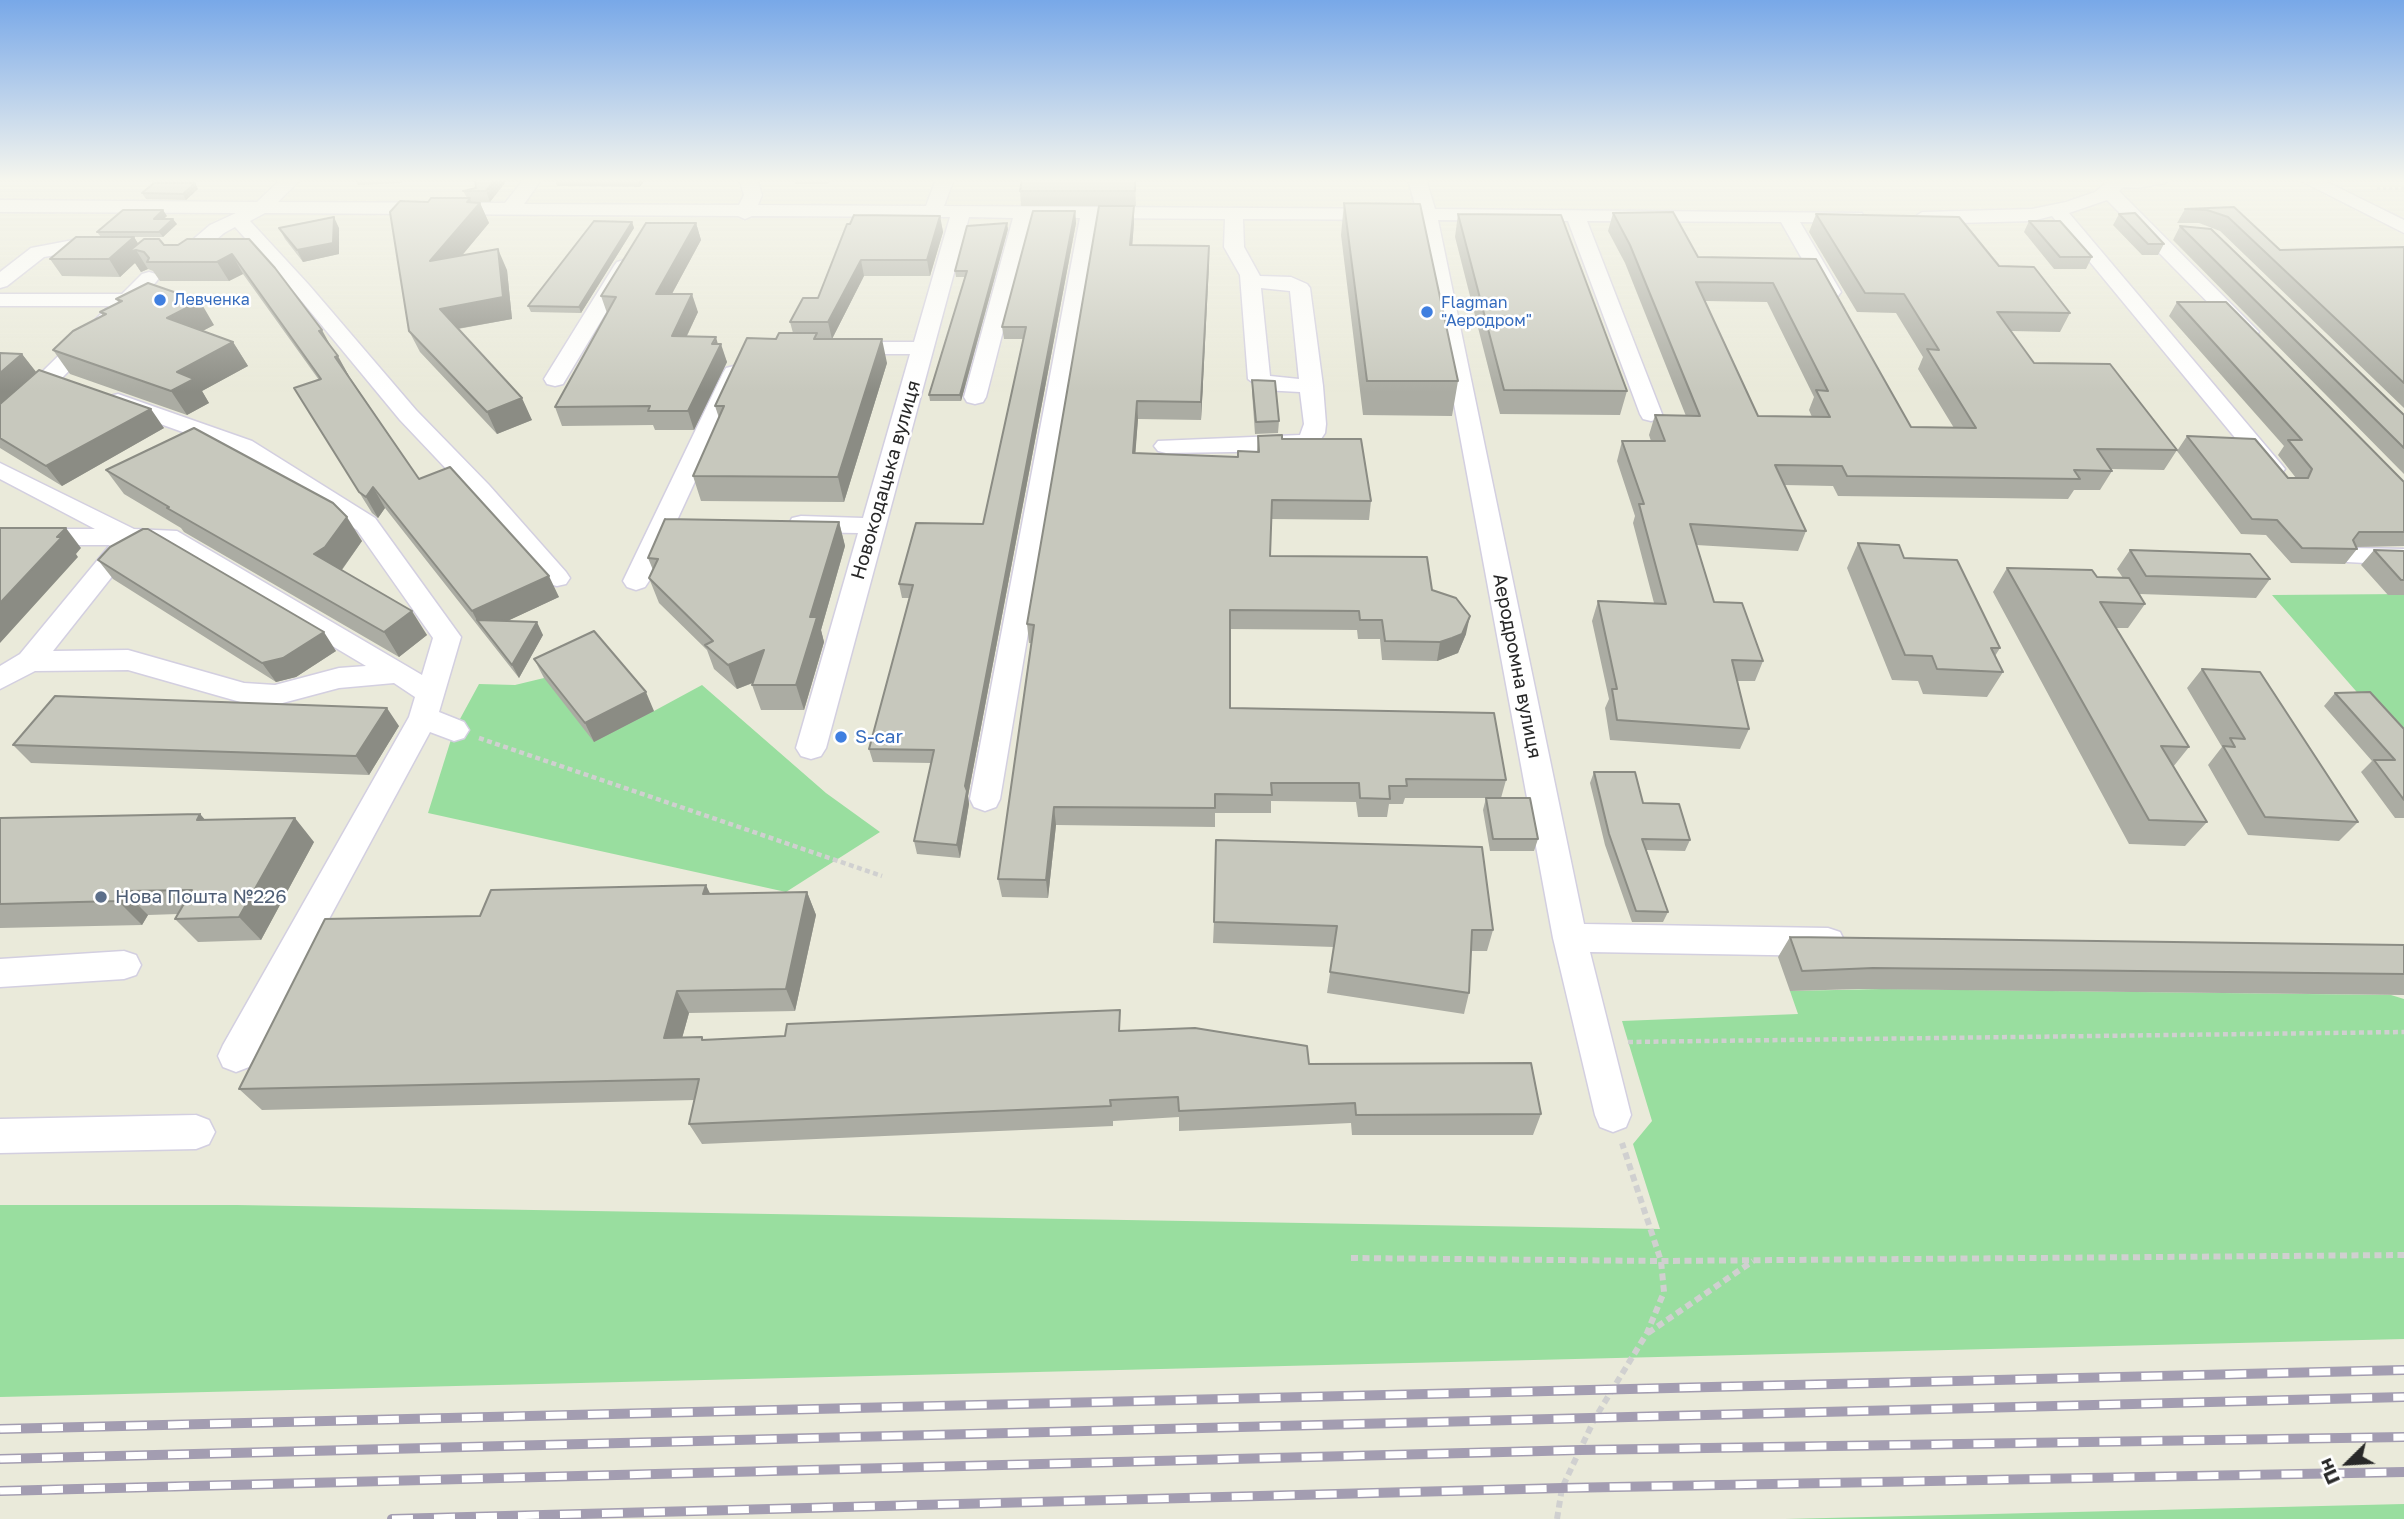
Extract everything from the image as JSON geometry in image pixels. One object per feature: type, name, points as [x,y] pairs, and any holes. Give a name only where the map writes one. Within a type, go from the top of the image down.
[{"type":"street","points":[[0,282],[37,252],[52,250]]},
{"type":"street","points":[[266,250],[408,415],[480,490],[557,578]]},
{"type":"street","name":"Новокодацька вулиця","points":[[811,748],[950,250]]},
{"type":"street","points":[[975,397],[1014,250]]},
{"type":"street","points":[[985,799],[1083,250]]},
{"type":"street","points":[[1236,250],[1250,275],[1259,379],[1271,385],[1312,386]]},
{"type":"street","name":"Аеродромна вулиця","points":[[1435,250],[1570,939],[1613,1115]]},
{"type":"street","points":[[1589,250],[1651,414]]},
{"type":"street","points":[[1806,250],[1841,309]]},
{"type":"street","points":[[2091,250],[2287,485]]},
{"type":"street","points":[[2168,250],[2263,347]]},
{"type":"street","points":[[555,379],[632,253]]},
{"type":"street","points":[[0,421],[50,377],[149,278]]},
{"type":"street","points":[[1166,446],[1300,444],[1309,440],[1315,424],[1300,288],[1291,283],[1251,282]]},
{"type":"street","points":[[0,300],[127,300]]},
{"type":"street","points":[[827,348],[923,348]]},
{"type":"street","points":[[636,581],[745,352]]},
{"type":"street","points":[[50,377],[76,386]]},
{"type":"street","points":[[102,395],[244,446],[366,524],[447,637],[426,705],[236,1056]]},
{"type":"street","points":[[0,470],[130,537]]},
{"type":"street","points":[[664,521],[692,521]]},
{"type":"street","points":[[776,524],[873,526]]},
{"type":"street","points":[[0,537],[168,537],[399,673],[426,705],[454,730]]},
{"type":"street","points":[[0,679],[30,661],[130,537]]},
{"type":"street","points":[[2356,556],[2404,557]]},
{"type":"street","points":[[30,661],[128,660],[244,693],[275,695],[339,678],[399,673]]},
{"type":"street","points":[[1570,939],[1860,942]]},
{"type":"street","points":[[0,972],[124,965]]},
{"type":"street","points":[[0,1136],[196,1132]]},
{"type":"path","points":[[454,730],[882,876]]},
{"type":"path","points":[[1595,1043],[2404,1032]]},
{"type":"path","points":[[1557,1519],[1562,1488],[1595,1418],[1647,1333],[1664,1292],[1661,1261],[1613,1115]]},
{"type":"path","points":[[1351,1258],[1661,1261],[2404,1255]]},
{"type":"path","points":[[1647,1333],[1753,1260]]},
{"type":"green space","points":[[2404,594],[2404,746],[2272,595]]},
{"type":"green space","points":[[544,678],[654,711],[702,685],[826,793],[880,832],[786,892],[428,813],[454,730],[479,684],[515,685]]},
{"type":"green space","points":[[1882,989],[2391,995],[2404,999],[2404,1339],[0,1397],[0,1205],[237,1205],[1660,1229],[1633,1144],[1652,1121],[1622,1021],[1798,1014],[1790,991]]},
{"type":"green space","points":[[2404,1504],[2404,1519],[1785,1519]]},
{"type":"building","points":[[61,250],[119,250],[109,259],[50,259]]},
{"type":"building","points":[[259,250],[322,330],[319,331],[338,356],[335,357],[419,479],[450,467],[549,576],[472,611],[373,487],[366,497],[359,492],[294,388],[321,379],[232,254],[217,262],[147,262],[149,258],[144,252],[128,252]]},
{"type":"building","points":[[396,250],[440,250],[430,261],[498,250],[503,297],[440,309],[522,398],[487,412],[409,331]]},
{"type":"building","points":[[572,250],[615,250],[579,307],[528,306]]},
{"type":"building","points":[[629,250],[681,250],[656,294],[692,294],[672,336],[716,337],[712,344],[721,344],[688,411],[648,411],[650,406],[555,407],[616,297],[601,296]]},
{"type":"building","points":[[837,250],[930,250],[927,260],[861,260],[828,322],[790,322],[803,298],[818,298]]},
{"type":"building","points":[[961,250],[1000,250],[960,395],[929,395],[967,271],[955,271]]},
{"type":"building","points":[[1023,250],[1068,250],[965,786],[967,791],[957,845],[914,841],[934,750],[869,749],[913,585],[899,584],[916,523],[983,524],[1026,327],[1002,327]]},
{"type":"building","points":[[1091,250],[1209,250],[1201,402],[1137,401],[1133,453],[1238,457],[1238,451],[1259,452],[1258,436],[1282,435],[1282,439],[1361,439],[1371,501],[1272,500],[1270,556],[1427,557],[1432,590],[1456,598],[1470,616],[1462,634],[1440,642],[1385,641],[1382,620],[1360,620],[1359,611],[1230,610],[1230,708],[1494,713],[1506,780],[1406,779],[1407,786],[1389,786],[1390,799],[1360,798],[1359,783],[1271,783],[1272,795],[1215,794],[1215,808],[1054,807],[1046,880],[998,879],[1034,625],[1027,624]]},
{"type":"building","points":[[1350,250],[1430,250],[1458,381],[1367,381]]},
{"type":"building","points":[[1467,250],[1574,250],[1627,391],[1504,390]]},
{"type":"building","points":[[1632,250],[1694,250],[1698,257],[1816,259],[1911,427],[1976,428],[1927,349],[1939,350],[1904,294],[1865,293],[1838,250],[1986,250],[1999,266],[2034,267],[2070,313],[1997,312],[2034,363],[2110,364],[2177,450],[2097,449],[2112,471],[2074,470],[2080,479],[1847,476],[1842,466],[1775,465],[1806,531],[1690,524],[1714,602],[1742,603],[1763,661],[1732,660],[1749,729],[1617,720],[1612,689],[1617,689],[1598,601],[1666,604],[1639,504],[1644,504],[1622,441],[1665,441],[1655,415],[1700,416]],"holes":[[[1696,282],[1773,283],[1828,391],[1816,390],[1830,417],[1758,416]]]},
{"type":"building","points":[[2054,250],[2086,250],[2092,257],[2060,257]]},
{"type":"building","points":[[2204,250],[2233,250],[2404,415],[2404,448]]},
{"type":"building","points":[[2263,250],[2404,250],[2404,383]]},
{"type":"building","points":[[148,283],[200,301],[167,318],[233,342],[177,372],[194,379],[171,391],[53,350],[73,331],[106,314],[100,312],[122,301],[116,299]]},
{"type":"building","points":[[2177,302],[2226,302],[2404,482],[2404,532],[2359,532],[2353,540],[2357,549],[2302,548],[2277,520],[2252,519],[2187,436],[2255,439],[2288,478],[2308,478],[2312,469],[2288,440],[2302,440]]},
{"type":"building","points":[[779,333],[817,333],[814,339],[882,339],[838,477],[693,476],[724,406],[715,406],[747,338],[776,339]]},
{"type":"building","points":[[0,353],[22,354],[0,373]]},
{"type":"building","points":[[39,370],[151,409],[46,466],[0,438],[0,404]]},
{"type":"building","points":[[1252,380],[1275,381],[1279,421],[1256,422]]},
{"type":"building","points":[[194,428],[333,503],[347,517],[325,547],[314,554],[412,611],[384,632],[167,508],[169,507],[106,470]]},
{"type":"building","points":[[665,519],[839,522],[810,617],[817,617],[796,685],[752,685],[764,650],[728,665],[705,645],[713,641],[649,578],[658,559],[648,558]]},
{"type":"building","points":[[0,528],[66,528],[57,537],[62,537],[0,603]]},
{"type":"building","points":[[143,529],[148,529],[324,632],[283,658],[262,663],[98,560],[110,547]]},
{"type":"building","points":[[1858,543],[1899,545],[1904,558],[1957,560],[2000,648],[1991,648],[2003,672],[1937,669],[1932,656],[1905,655]]},
{"type":"building","points":[[2130,550],[2250,554],[2270,579],[2146,576]]},
{"type":"building","points":[[2374,550],[2404,551],[2404,580],[2401,580]]},
{"type":"building","points":[[2007,568],[2092,570],[2097,577],[2129,578],[2145,604],[2100,602],[2189,747],[2161,746],[2207,822],[2149,820]]},
{"type":"building","points":[[477,620],[537,622],[512,665]]},
{"type":"building","points":[[594,631],[646,692],[585,723],[534,659]]},
{"type":"building","points":[[2202,669],[2260,672],[2358,822],[2265,817],[2223,746],[2235,747],[2230,738],[2245,739]]},
{"type":"building","points":[[2370,692],[2404,729],[2404,800],[2374,760],[2395,760],[2335,693]]},
{"type":"building","points":[[55,696],[387,708],[356,756],[13,745]]},
{"type":"building","points":[[1594,772],[1635,772],[1643,803],[1679,804],[1690,840],[1642,839],[1668,912],[1636,911],[1609,834]]},
{"type":"building","points":[[1486,798],[1530,798],[1538,839],[1493,839]]},
{"type":"building","points":[[200,814],[197,820],[295,818],[239,917],[175,919],[192,890],[124,891],[118,901],[0,904],[0,818]]},
{"type":"building","points":[[1216,840],[1482,847],[1493,930],[1472,930],[1469,993],[1330,972],[1337,926],[1214,922]]},
{"type":"building","points":[[706,885],[703,894],[807,892],[786,989],[677,991],[664,1038],[702,1037],[702,1040],[785,1036],[787,1024],[1120,1010],[1119,1031],[1195,1028],[1307,1046],[1309,1064],[1531,1063],[1541,1114],[1356,1115],[1355,1103],[1179,1111],[1178,1097],[1110,1100],[1111,1106],[689,1124],[699,1079],[239,1089],[325,919],[480,916],[491,890]]},
{"type":"building","points":[[1790,937],[2404,945],[2404,974],[1873,968],[1802,971]]},
{"type":"railway","points":[[0,1429],[2404,1370]]},
{"type":"railway","points":[[0,1459],[2404,1397]]},
{"type":"railway","points":[[0,1491],[1580,1450],[2404,1437]]},
{"type":"railway","points":[[392,1519],[1562,1488],[2404,1472]]},
{"type":"place","name":"Левченка","points":[[160,300]]},
{"type":"place","name":"Flagman \"Аеродром\"","points":[[1427,312]]},
{"type":"place","name":"S-car","points":[[841,737]]},
{"type":"place","name":"Нова Пошта №226","points":[[101,897]]}]
